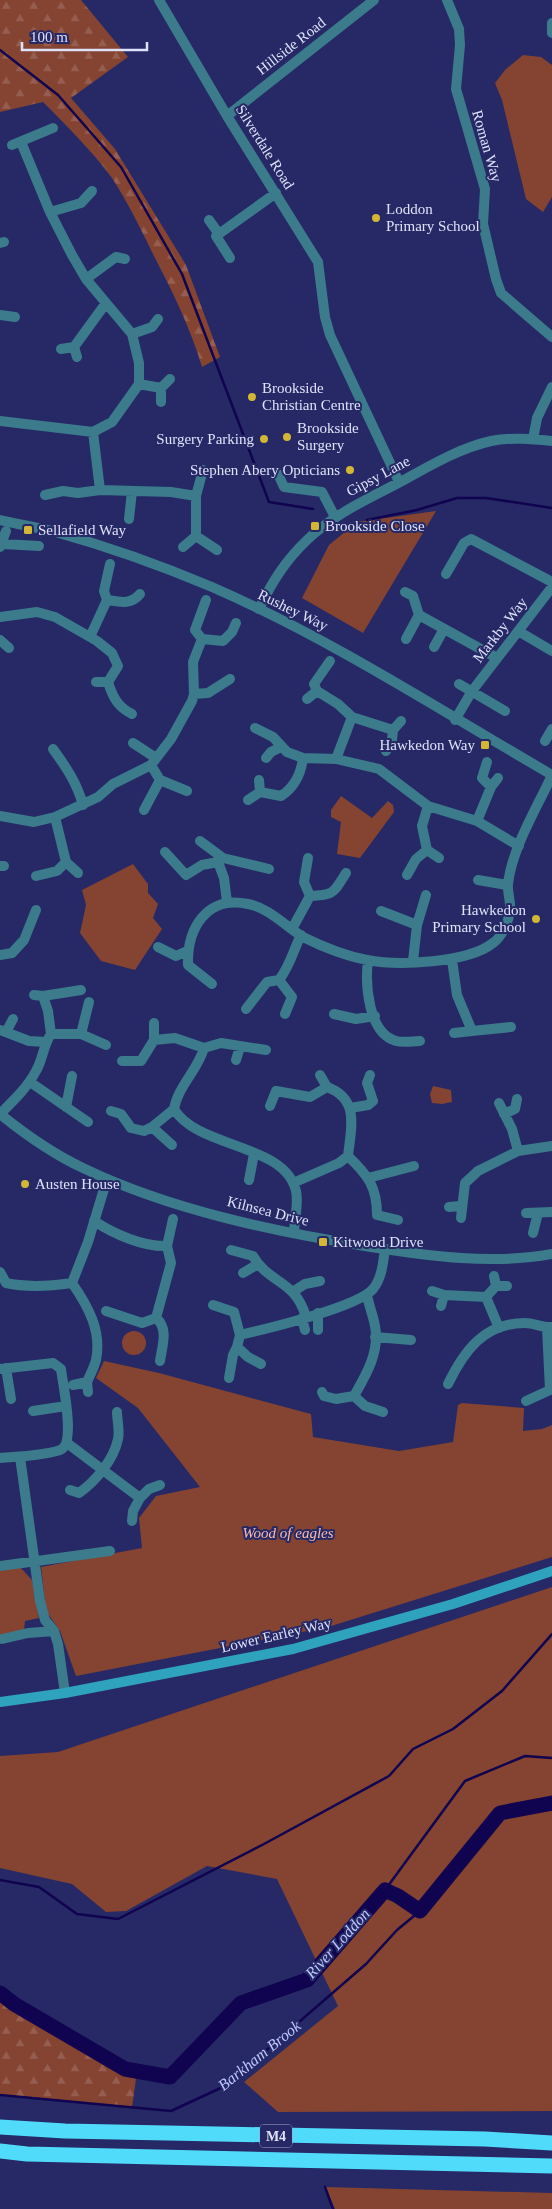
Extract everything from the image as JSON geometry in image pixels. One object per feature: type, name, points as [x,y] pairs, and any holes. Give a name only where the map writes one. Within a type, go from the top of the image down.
[{"type":"highway","name":"M4","points":[[0,2127],[95,2132],[485,2139],[552,2144]]},
{"type":"highway","name":"M4","points":[[0,2151],[27,2154],[552,2166]]},
{"type":"main road","name":"Lower Earley Way","points":[[0,1702],[66,1693],[293,1649],[453,1604],[552,1571]]},
{"type":"street","name":"Silverdale Road","points":[[159,0],[227,116],[318,262],[321,317],[399,482]]},
{"type":"street","name":"Hillside Road","points":[[227,116],[374,0]]},
{"type":"street","name":"Roman Way","points":[[447,0],[459,29],[460,45],[456,89],[485,189],[483,224],[496,279],[501,293],[552,337]]},
{"type":"street","points":[[552,23],[552,33]]},
{"type":"street","points":[[0,421],[93,432],[112,422],[139,384],[139,363],[132,334],[86,279],[50,212],[17,143],[53,128]]},
{"type":"street","points":[[50,212],[81,203],[92,191]]},
{"type":"street","points":[[230,258],[216,236],[276,193]]},
{"type":"street","points":[[209,220],[219,234]]},
{"type":"street","points":[[86,279],[119,255]]},
{"type":"street","points":[[62,350],[74,347],[106,303]]},
{"type":"street","points":[[0,315],[15,317]]},
{"type":"street","points":[[132,334],[152,327],[158,319]]},
{"type":"street","points":[[74,347],[77,358]]},
{"type":"street","points":[[160,402],[161,388],[170,379]]},
{"type":"street","points":[[139,384],[161,388]]},
{"type":"street","points":[[533,439],[537,418],[552,387]]},
{"type":"street","points":[[93,432],[100,490]]},
{"type":"street","name":"Gipsy Lane","points":[[259,609],[274,578],[288,559],[335,517],[437,462],[491,441],[533,439],[552,442]]},
{"type":"street","points":[[183,547],[196,536],[196,496],[203,470]]},
{"type":"street","points":[[278,474],[284,487],[322,492],[335,517]]},
{"type":"street","points":[[45,495],[62,491],[78,493],[100,490],[196,496]]},
{"type":"street","points":[[130,519],[132,491]]},
{"type":"street","name":"Rushey Way","points":[[0,520],[51,531],[124,553],[211,587],[259,609],[327,643],[455,720],[552,775]]},
{"type":"street","points":[[6,531],[2,546],[39,546]]},
{"type":"street","points":[[196,536],[217,550]]},
{"type":"street","points":[[446,574],[464,543],[471,539],[552,582]]},
{"type":"street","points":[[90,637],[107,600],[104,591],[110,564]]},
{"type":"street","name":"Markby Way","points":[[455,720],[472,691],[552,587]]},
{"type":"street","points":[[405,592],[413,596],[420,615],[497,658]]},
{"type":"street","points":[[107,600],[126,603],[137,598],[140,594]]},
{"type":"street","points":[[206,600],[195,630],[202,639],[223,641],[232,632],[236,623]]},
{"type":"street","points":[[0,617],[37,612],[55,617],[90,637],[112,653],[118,666],[108,682],[112,696],[122,709],[132,714]]},
{"type":"street","points":[[406,639],[420,615]]},
{"type":"street","points":[[434,647],[444,629]]},
{"type":"street","points":[[518,631],[552,651]]},
{"type":"street","points":[[0,816],[34,822],[55,817],[98,797],[113,784],[153,761],[170,739],[192,701],[194,694],[192,662],[202,639]]},
{"type":"street","points":[[0,640],[9,648]]},
{"type":"street","points":[[330,661],[314,684],[317,692],[338,704],[352,716],[392,730]]},
{"type":"street","points":[[194,694],[208,693],[230,679]]},
{"type":"street","points":[[96,682],[108,682]]},
{"type":"street","points":[[459,684],[505,711]]},
{"type":"street","points":[[307,700],[317,692]]},
{"type":"street","points":[[336,759],[352,716]]},
{"type":"street","points":[[386,751],[392,740],[392,730],[401,721]]},
{"type":"street","points":[[255,728],[273,737],[287,752],[303,758],[336,759],[379,768],[428,806],[478,821],[519,846]]},
{"type":"street","points":[[545,741],[552,729]]},
{"type":"street","points":[[132,743],[153,761],[160,780],[187,791]]},
{"type":"street","points":[[266,758],[271,752],[281,747]]},
{"type":"street","points":[[53,749],[70,772],[78,787],[83,805]]},
{"type":"street","points":[[248,800],[260,792],[281,796],[291,790],[301,771],[303,758]]},
{"type":"street","points":[[487,762],[482,778],[491,787]]},
{"type":"street","points":[[212,984],[188,965],[187,951],[199,920],[217,905],[227,902],[250,904],[264,910],[301,935],[322,946],[368,960],[452,960],[493,943],[500,935],[510,910],[507,885],[513,858],[552,775]]},
{"type":"street","points":[[478,821],[491,787],[498,778]]},
{"type":"street","points":[[144,810],[160,780]]},
{"type":"street","points":[[259,780],[260,792]]},
{"type":"street","points":[[428,806],[422,826],[427,850],[439,858]]},
{"type":"street","points":[[55,817],[66,862],[78,873]]},
{"type":"street","points":[[200,841],[221,856],[269,870]]},
{"type":"street","points":[[407,875],[416,859],[427,850]]},
{"type":"street","points":[[165,852],[186,874],[221,856]]},
{"type":"street","points":[[221,856],[227,902]]},
{"type":"street","points":[[308,858],[304,882],[310,896]]},
{"type":"street","points":[[36,876],[57,871],[66,862]]},
{"type":"street","points":[[310,896],[327,896],[333,892],[346,873]]},
{"type":"street","points":[[478,880],[507,885]]},
{"type":"street","points":[[413,961],[417,925],[426,895]]},
{"type":"street","points":[[292,929],[310,896]]},
{"type":"street","points":[[0,955],[12,953],[24,940],[36,910]]},
{"type":"street","points":[[381,911],[417,925]]},
{"type":"street","points":[[246,1010],[268,982],[279,980],[290,965],[294,949],[301,935]]},
{"type":"street","points":[[158,947],[176,956],[187,951]]},
{"type":"street","points":[[368,960],[367,992],[379,1029],[396,1041],[420,1041]]},
{"type":"street","points":[[452,960],[457,995],[472,1031]]},
{"type":"street","points":[[279,980],[292,997],[284,1014]]},
{"type":"street","points":[[0,1114],[30,1082],[43,1056],[48,1038],[48,1012],[39,996],[82,990]]},
{"type":"street","points":[[81,1034],[89,1002]]},
{"type":"street","points":[[334,1014],[356,1019],[375,1016]]},
{"type":"street","points":[[12,1019],[3,1031],[29,1040],[81,1034],[106,1045]]},
{"type":"street","points":[[122,1061],[141,1061],[154,1040],[154,1024]]},
{"type":"street","points":[[454,1033],[511,1028]]},
{"type":"street","points":[[154,1040],[175,1038],[204,1048],[221,1043],[266,1050]]},
{"type":"street","points":[[236,1060],[240,1047]]},
{"type":"street","points":[[141,1142],[148,1129],[174,1109],[180,1091],[201,1060],[204,1048]]},
{"type":"street","points":[[293,1183],[339,1164],[348,1156],[351,1122],[350,1108],[346,1098],[337,1091],[327,1087],[320,1075]]},
{"type":"street","points":[[350,1108],[368,1105],[373,1101],[367,1083],[370,1075]]},
{"type":"street","points":[[66,1107],[72,1076]]},
{"type":"street","points":[[30,1082],[88,1122]]},
{"type":"street","points":[[270,1106],[276,1091],[310,1097],[327,1087]]},
{"type":"street","points":[[504,1114],[514,1109],[517,1099]]},
{"type":"street","points":[[499,1103],[512,1129],[518,1151]]},
{"type":"street","points":[[174,1109],[178,1115],[194,1127],[272,1162],[288,1175],[296,1193],[294,1234]]},
{"type":"street","points":[[111,1111],[121,1114],[132,1128],[148,1129],[172,1146]]},
{"type":"street","name":"Kilnsea Drive","points":[[0,1114],[39,1143],[107,1179],[162,1198],[294,1234],[429,1255],[501,1259],[552,1254]]},
{"type":"street","points":[[461,1218],[460,1206],[465,1183],[478,1171],[518,1151],[552,1146]]},
{"type":"street","points":[[249,1180],[254,1154]]},
{"type":"street","points":[[348,1156],[368,1178],[377,1197],[373,1215],[398,1220]]},
{"type":"street","points":[[368,1178],[414,1166]]},
{"type":"street","points":[[73,1385],[87,1387],[96,1360],[94,1321],[72,1283],[107,1179]]},
{"type":"street","points":[[449,1207],[460,1206]]},
{"type":"street","points":[[526,1213],[552,1212]]},
{"type":"street","points":[[533,1234],[538,1213]]},
{"type":"street","points":[[156,1318],[170,1270],[171,1263],[167,1246],[174,1219]]},
{"type":"street","points":[[94,1221],[106,1228],[155,1247],[167,1246]]},
{"type":"street","points":[[240,1335],[280,1326],[367,1295],[379,1281],[386,1249]]},
{"type":"street","points":[[231,1250],[252,1256],[258,1264],[294,1291],[302,1304],[305,1330]]},
{"type":"street","points":[[243,1273],[258,1264]]},
{"type":"street","points":[[0,1272],[3,1286],[53,1286],[72,1283]]},
{"type":"street","points":[[294,1291],[305,1284],[320,1281]]},
{"type":"street","points":[[486,1297],[495,1281],[507,1286]]},
{"type":"street","points":[[432,1291],[444,1295],[486,1297]]},
{"type":"street","points":[[354,1396],[373,1359],[376,1327],[367,1295]]},
{"type":"street","points":[[441,1306],[444,1295]]},
{"type":"street","points":[[486,1297],[499,1328]]},
{"type":"street","points":[[213,1305],[234,1312],[240,1335],[238,1347],[233,1354],[229,1378]]},
{"type":"street","points":[[106,1311],[142,1323],[156,1318]]},
{"type":"street","points":[[318,1313],[318,1330]]},
{"type":"street","points":[[156,1318],[162,1322],[164,1330],[160,1361]]},
{"type":"street","points":[[448,1384],[460,1359],[472,1343],[499,1328],[526,1323],[549,1327],[546,1351],[551,1391],[526,1401]]},
{"type":"street","points":[[375,1337],[411,1340]]},
{"type":"street","points":[[238,1347],[248,1357],[261,1364]]},
{"type":"street","points":[[0,1458],[20,1457],[61,1449],[67,1443],[69,1432],[61,1370],[53,1362],[3,1368],[11,1399]]},
{"type":"street","points":[[322,1392],[324,1396],[336,1400],[354,1396]]},
{"type":"street","points":[[354,1396],[365,1406],[383,1412]]},
{"type":"street","points":[[34,1411],[66,1406]]},
{"type":"street","points":[[70,1490],[80,1492],[88,1486],[114,1452],[118,1437],[117,1412]]},
{"type":"street","points":[[67,1443],[140,1498]]},
{"type":"street","points":[[20,1457],[36,1561],[40,1601],[45,1620],[54,1631],[58,1644],[66,1693]]},
{"type":"street","points":[[132,1521],[133,1511],[140,1498],[148,1489],[160,1485]]},
{"type":"street","points":[[0,1566],[110,1551]]},
{"type":"street","points":[[2,1639],[28,1628],[54,1631]]},
{"type":"green space","points":[[0,0],[81,0],[128,57],[71,98],[115,149],[186,265],[220,357],[202,367],[180,308],[133,214],[112,178],[88,148],[43,102],[0,112]]},
{"type":"green space","points":[[523,55],[541,57],[552,65],[552,197],[543,212],[526,199],[502,100],[495,83],[505,70]]},
{"type":"green space","points":[[436,511],[363,633],[302,598],[329,545],[357,522]]},
{"type":"green space","points":[[341,796],[372,818],[388,801],[393,805],[394,812],[360,858],[337,854],[341,822],[331,817],[331,810]]},
{"type":"green space","points":[[133,864],[148,884],[148,893],[158,904],[153,918],[162,929],[135,970],[101,961],[80,933],[86,905],[82,890]]},
{"type":"green space","points":[[433,1086],[451,1090],[452,1102],[432,1103],[430,1094]]},
{"type":"green space","points":[[134,1331],[143,1334],[146,1343],[143,1352],[134,1355],[125,1352],[122,1343],[125,1334]]},
{"type":"green space","name":"Wood of eagles","points":[[104,1361],[159,1373],[311,1414],[313,1437],[399,1451],[453,1442],[458,1405],[462,1403],[524,1408],[523,1431],[542,1429],[552,1425],[552,1557],[328,1627],[76,1676],[60,1631],[46,1611],[41,1567],[142,1548],[139,1518],[156,1496],[200,1487],[138,1408],[96,1378]]},
{"type":"green space","points":[[20,1567],[32,1580],[39,1618],[25,1621],[24,1631],[0,1635],[0,1570]]},
{"type":"green space","points":[[552,1587],[552,2111],[278,2112],[244,2082],[338,2006],[277,1879],[207,1866],[126,1911],[106,1912],[72,1884],[0,1868],[0,1756],[58,1752]]},
{"type":"green space","points":[[0,1997],[136,2079],[132,2107],[0,2096]]},
{"type":"green space","points":[[325,2187],[552,2193],[552,2209],[335,2209]]},
{"type":"waterway","points":[[0,50],[58,95],[121,167],[182,274],[269,502],[313,509]]},
{"type":"waterway","points":[[367,520],[417,510],[457,498],[486,498],[552,508]]},
{"type":"waterway","points":[[0,1880],[39,1887],[77,1914],[118,1919],[264,1844],[389,1776],[413,1749],[453,1729],[502,1691],[552,1634]]},
{"type":"waterway","points":[[385,1890],[465,1781],[525,1756],[552,1758]]},
{"type":"waterway","name":"River Loddon","points":[[0,1993],[14,2004],[125,2069],[170,2077],[241,2003],[307,1980],[385,1890],[398,1896],[420,1911],[500,1813],[552,1803]]},
{"type":"waterway","name":"Barkham Brook","points":[[0,2095],[171,2111],[225,2086],[366,1964],[397,1930],[420,1911]]},
{"type":"waterway","points":[[325,2187],[333,2209]]},
{"type":"place","name":"Loddon Primary School","points":[[376,218]]},
{"type":"place","name":"Brookside Christian Centre","points":[[252,397]]},
{"type":"place","name":"Brookside Surgery","points":[[287,437]]},
{"type":"place","name":"Surgery Parking","points":[[264,439]]},
{"type":"place","name":"Stephen Abery Opticians","points":[[350,470]]},
{"type":"place","name":"Brookside Close","points":[[315,526]]},
{"type":"place","name":"Sellafield Way","points":[[28,530]]},
{"type":"place","name":"Hawkedon Way","points":[[485,745]]},
{"type":"place","name":"Hawkedon Primary School","points":[[536,919]]},
{"type":"place","name":"Austen House","points":[[25,1184]]},
{"type":"place","name":"Kitwood Drive","points":[[323,1242]]}]
